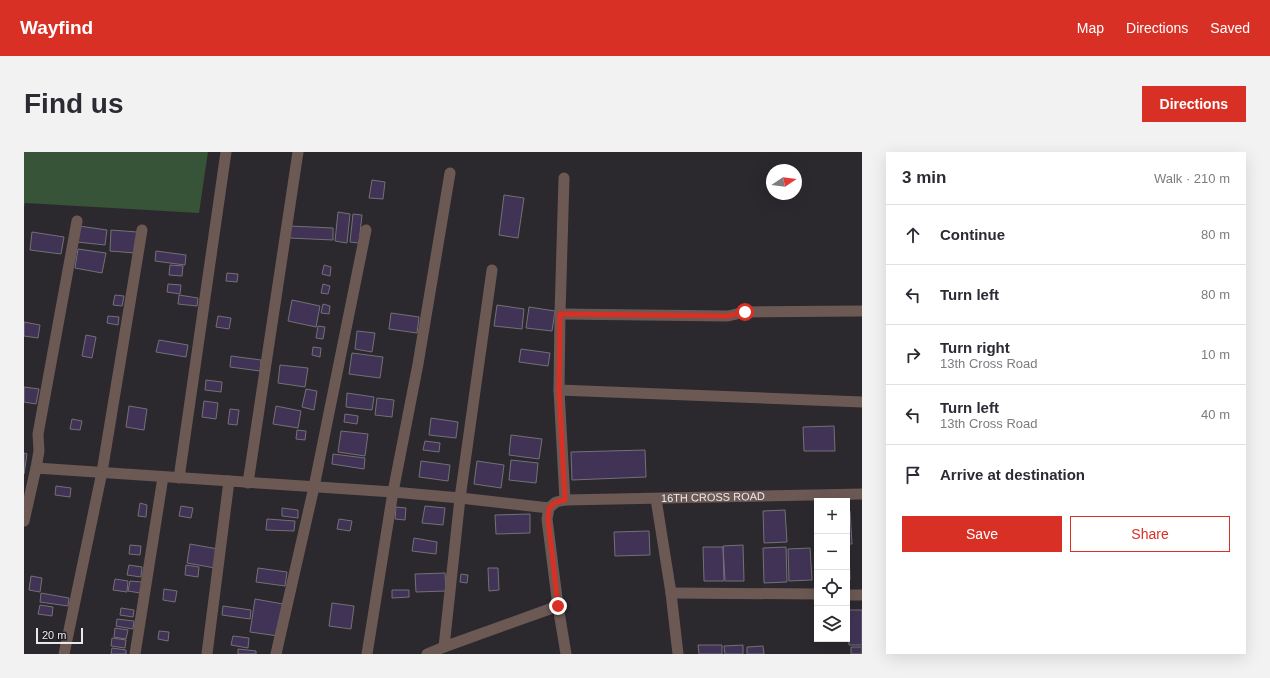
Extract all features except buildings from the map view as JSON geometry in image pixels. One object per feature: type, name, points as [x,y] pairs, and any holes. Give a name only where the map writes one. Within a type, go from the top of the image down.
[{"type":"street","points":[[179,478],[226,152]]},
{"type":"street","points":[[248,482],[298,152]]},
{"type":"street","points":[[367,654],[393,492],[418,364],[450,173]]},
{"type":"street","points":[[564,178],[559,390],[565,500],[556,502],[549,508],[548,519],[558,606],[566,654]]},
{"type":"street","points":[[24,521],[27,493],[36,468],[39,451],[38,434],[77,221]]},
{"type":"street","points":[[64,654],[102,472],[142,230]]},
{"type":"street","points":[[276,654],[314,487],[366,230]]},
{"type":"street","points":[[444,647],[460,498],[492,270]]},
{"type":"street","points":[[560,314],[728,316],[745,312],[862,311]]},
{"type":"street","points":[[559,390],[862,402]]},
{"type":"street","points":[[36,468],[393,492],[549,508]]},
{"type":"street","points":[[135,654],[163,477]]},
{"type":"street","points":[[207,654],[229,481]]},
{"type":"street","name":"16TH CROSS ROAD","points":[[565,500],[862,494]]},
{"type":"street","points":[[656,499],[672,593],[678,654]]},
{"type":"street","points":[[672,593],[814,594]]},
{"type":"street","points":[[850,595],[862,595]]},
{"type":"street","points":[[426,654],[558,606]]},
{"type":"green space","points":[[24,152],[208,152],[199,213],[25,203],[24,207]]},
{"type":"route","points":[[558,606],[548,519],[549,508],[556,502],[565,500],[559,390],[560,314],[728,316],[745,312]]}]
